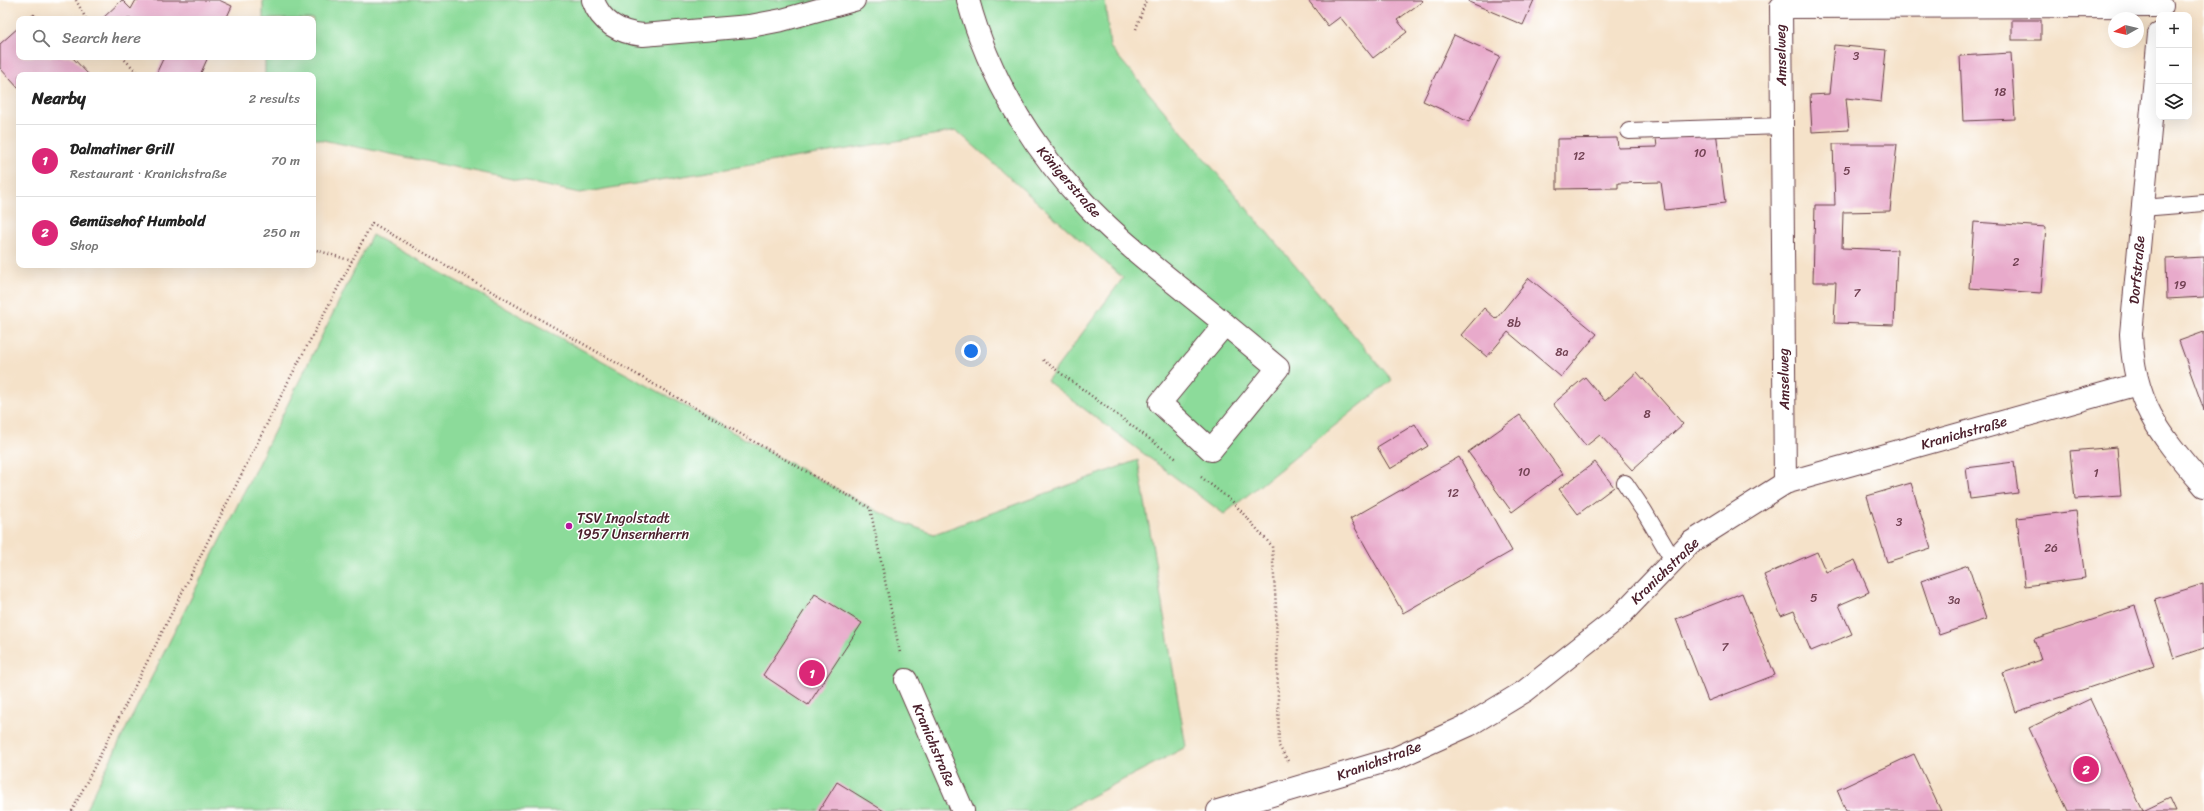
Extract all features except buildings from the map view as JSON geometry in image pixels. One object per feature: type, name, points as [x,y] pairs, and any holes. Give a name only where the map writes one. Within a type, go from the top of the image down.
[{"type":"street","points":[[593,0],[601,16],[610,24],[631,34],[643,35],[750,26],[782,20],[854,0]]},
{"type":"street","name":"Königerstraße","points":[[968,0],[988,58],[1008,99],[1032,138],[1059,174],[1089,208],[1122,239],[1225,324],[1278,368],[1211,450],[1160,403],[1225,324]]},
{"type":"street","name":"Amselweg","points":[[1785,483],[1781,4],[2162,7]]},
{"type":"street","name":"Dorfstraße","points":[[2158,48],[2142,208],[2132,334],[2132,359],[2138,384],[2155,426],[2204,486]]},
{"type":"street","name":"Kranichstraße","points":[[1218,811],[1304,787],[1396,758],[1469,725],[1525,692],[1619,617],[1690,542],[1785,483],[2138,384]]},
{"type":"street","name":"Kranichstraße","points":[[906,680],[963,811]]},
{"type":"lane","points":[[1629,131],[1782,126]]},
{"type":"lane","points":[[2142,208],[2204,203]]},
{"type":"lane","points":[[1624,483],[1644,511],[1673,560]]},
{"type":"path","points":[[76,0],[84,16]]},
{"type":"path","points":[[1136,29],[1146,0]]},
{"type":"path","points":[[125,60],[137,72]]},
{"type":"path","points":[[72,811],[288,382],[372,223],[870,508],[906,680]]},
{"type":"path","points":[[316,251],[352,261]]},
{"type":"path","points":[[1043,360],[1183,464]]},
{"type":"path","points":[[1195,473],[1232,500],[1272,546],[1276,607],[1279,746],[1304,787]]},
{"type":"green space","points":[[263,0],[1105,0],[1110,47],[1392,380],[1224,514],[1047,381],[1123,278],[957,131],[580,193],[316,139],[316,72],[265,72],[265,60],[316,60],[316,16],[263,16]]},
{"type":"green space","name":"TSV Ingolstadt 1957 Unsernherrn","points":[[372,235],[890,518],[934,534],[1138,460],[1186,747],[1063,811],[85,811]]},
{"type":"place","name":"TSV Ingolstadt 1957 Unsernherrn","points":[[569,526]]},
{"type":"place","name":"Dalmatiner Grill","points":[[812,673]]},
{"type":"place","name":"Gemüsehof Humbold","points":[[2086,769]]}]
